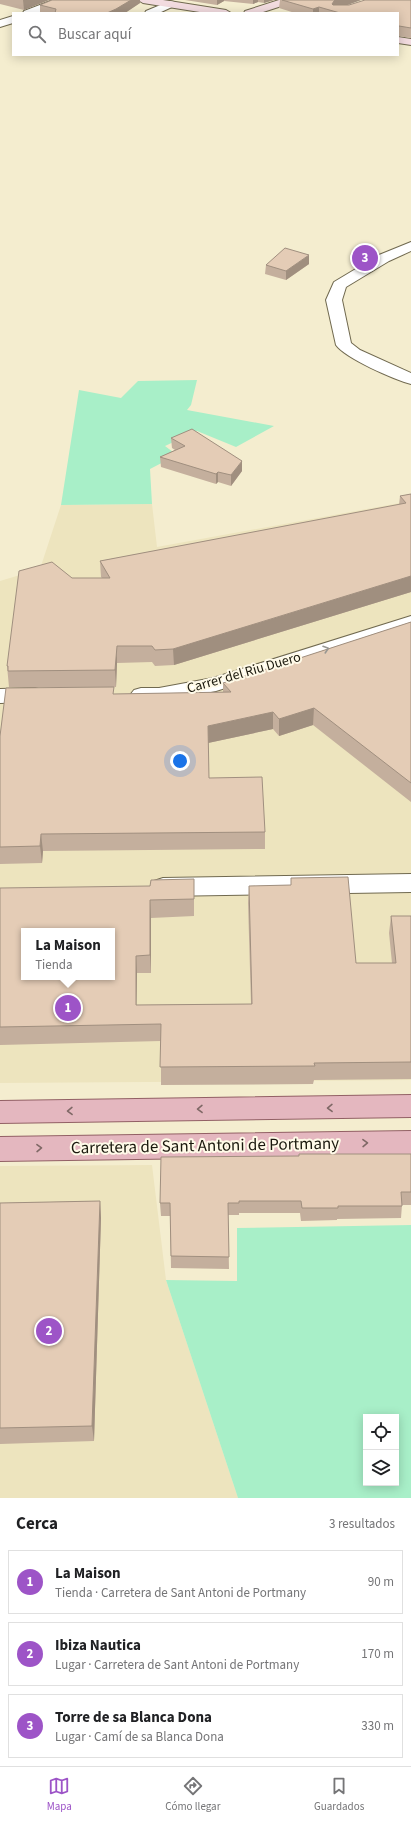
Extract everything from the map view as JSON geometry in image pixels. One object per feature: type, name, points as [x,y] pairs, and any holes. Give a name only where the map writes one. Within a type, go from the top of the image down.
[{"type":"main road","points":[[0,1112],[411,1106]]},
{"type":"main road","name":"Carretera de Sant Antoni de Portmany","points":[[0,1149],[411,1143]]},
{"type":"street","points":[[31,12],[63,0]]},
{"type":"street","points":[[143,0],[220,12]]},
{"type":"street","points":[[252,12],[290,0]]},
{"type":"street","points":[[152,12],[170,4]]},
{"type":"street","points":[[0,24],[12,19]]},
{"type":"street","points":[[411,246],[384,258],[339,285],[334,300],[344,345],[354,353],[411,379]]},
{"type":"street","name":"Carrer del Riu Duero","points":[[120,695],[160,695],[216,684],[411,622]]},
{"type":"street","points":[[0,696],[56,695]]},
{"type":"street","points":[[142,887],[411,883]]},
{"type":"shaded area","points":[[411,501],[411,1080],[0,1083],[0,581],[40,569],[61,505],[152,504],[157,547]]},
{"type":"shaded area","points":[[152,1165],[166,1280],[238,1498],[0,1498],[0,1166]]},
{"type":"green space","points":[[197,380],[191,405],[187,410],[274,426],[236,447],[197,431],[165,446],[177,455],[150,469],[152,504],[61,505],[79,390],[121,398],[138,381]]},
{"type":"green space","points":[[411,1225],[411,1498],[238,1498],[166,1280],[237,1281],[237,1228]]},
{"type":"building","points":[[52,0],[131,0],[109,12],[55,12],[56,9],[40,5]]},
{"type":"building","points":[[282,0],[335,0],[332,4],[333,5],[349,5],[365,0],[411,0],[411,28],[399,26],[399,12],[336,12],[319,7],[313,9]]},
{"type":"building","points":[[285,248],[309,255],[286,271],[266,265]]},
{"type":"building","points":[[192,429],[242,461],[231,475],[218,472],[216,474],[160,457],[185,446],[171,438]]},
{"type":"building","points":[[411,494],[411,576],[173,649],[155,650],[152,646],[117,646],[115,670],[8,671],[7,666],[19,571],[52,562],[72,578],[110,578],[100,561],[406,503],[400,496]]},
{"type":"building","points":[[411,622],[411,783],[314,708],[279,719],[273,712],[208,726],[209,778],[262,777],[265,832],[41,834],[40,846],[0,847],[0,736],[6,688],[114,687],[113,694],[231,692],[223,683]]},
{"type":"building","points":[[348,877],[356,963],[396,963],[391,916],[411,916],[411,1062],[314,1063],[315,1066],[160,1067],[161,1024],[0,1027],[0,888],[150,886],[151,880],[194,879],[194,899],[150,900],[150,955],[136,956],[136,1005],[252,1004],[249,886],[291,885],[291,878]]},
{"type":"building","points":[[299,1154],[411,1154],[411,1192],[401,1192],[402,1206],[338,1206],[338,1208],[302,1208],[301,1201],[239,1201],[239,1203],[228,1203],[229,1257],[171,1256],[170,1203],[160,1203],[161,1157],[299,1156]]},
{"type":"building","points":[[100,1201],[92,1426],[0,1428],[0,1203]]},
{"type":"place","name":"Torre de sa Blanca Dona","points":[[365,258]]},
{"type":"place","name":"La Maison","points":[[68,1008]]},
{"type":"place","name":"Ibiza Nautica","points":[[49,1331]]}]
